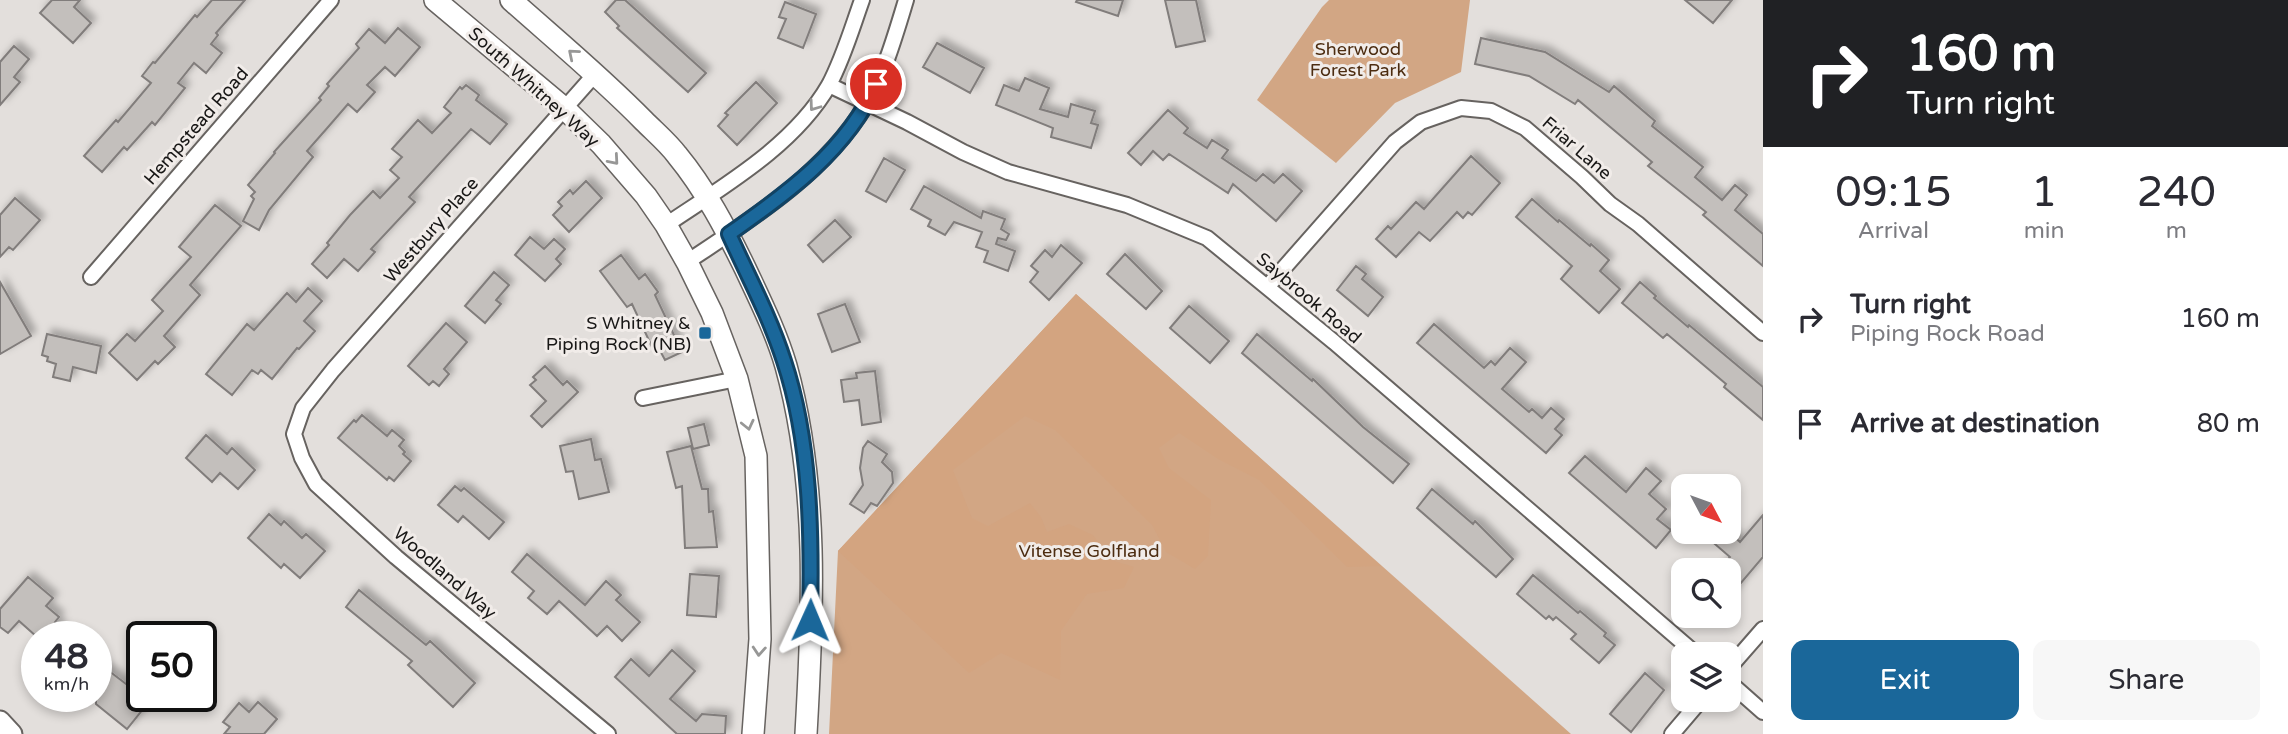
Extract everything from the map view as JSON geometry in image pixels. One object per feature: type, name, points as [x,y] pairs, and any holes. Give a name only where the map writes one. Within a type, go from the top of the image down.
[{"type":"main road","name":"South Whitney Way","points":[[435,0],[564,108],[601,144],[646,196],[666,225],[712,313],[737,379],[756,456],[760,639],[753,734]]},
{"type":"main road","points":[[511,0],[596,73],[677,154],[729,234],[768,316],[785,363],[798,418],[810,503],[811,582],[806,734]]},
{"type":"street","name":"Hempstead Road","points":[[91,277],[331,0]]},
{"type":"street","points":[[666,225],[771,152],[805,119],[829,85],[862,0]]},
{"type":"street","points":[[687,261],[789,192],[836,144],[868,103],[891,48],[906,0]]},
{"type":"street","name":"Westbury Place","points":[[300,417],[303,408],[333,370],[596,73]]},
{"type":"street","name":"Saybrook Road","points":[[829,85],[1008,172],[1126,205],[1207,238],[1268,286],[1682,642]]},
{"type":"street","name":"Friar Lane","points":[[1268,286],[1395,142],[1421,122],[1461,108],[1491,111],[1525,128],[1610,204],[1638,224],[1763,333]]},
{"type":"street","points":[[643,398],[737,379]]},
{"type":"street","name":"Woodland Way","points":[[300,417],[294,434],[302,458],[316,484],[396,557],[608,734]]},
{"type":"street","points":[[1741,654],[1763,629]]},
{"type":"street","points":[[1741,693],[1763,712]]},
{"type":"street","points":[[1672,734],[1691,712]]},
{"type":"street","points":[[0,721],[12,734]]},
{"type":"green space","name":"Sherwood Forest Park","points":[[1329,0],[1470,0],[1461,72],[1395,103],[1336,163],[1257,100]]},
{"type":"green space","name":"Vitense Golfland","points":[[1076,294],[1571,734],[829,734],[838,551]]},
{"type":"green space","points":[[1076,294],[1381,566],[1347,567],[1259,480],[1218,459],[1179,433],[1159,448],[1169,468],[1211,500],[1208,556],[1195,569],[1166,552],[1152,525],[1055,430],[1025,416],[953,470],[972,518],[988,526],[1030,503],[1041,517],[1047,532],[1069,524],[1093,535],[1111,560],[1134,567],[1124,588],[1087,594],[1061,631],[1060,680],[1001,653],[969,673],[838,551]]},
{"type":"building","points":[[52,0],[80,0],[74,7],[91,23],[73,43],[40,13]]},
{"type":"building","points":[[212,0],[245,0],[216,33],[218,35],[211,44],[222,53],[206,73],[194,63],[178,83],[185,88],[155,125],[152,122],[127,150],[124,147],[102,172],[84,156],[151,83],[142,76],[153,62],[155,63],[195,15],[197,17]]},
{"type":"building","points":[[616,0],[625,0],[706,73],[688,92],[617,28],[619,26],[605,12]]},
{"type":"building","points":[[1123,0],[1118,16],[1076,2]]},
{"type":"building","points":[[1165,0],[1196,0],[1205,41],[1176,47]]},
{"type":"building","points":[[1685,0],[1732,0],[1713,23]]},
{"type":"building","points":[[785,2],[816,14],[803,48],[778,38],[786,19],[779,17]]},
{"type":"building","points":[[398,28],[420,47],[395,76],[385,67],[367,85],[375,92],[357,112],[348,104],[307,151],[313,157],[269,210],[259,230],[243,221],[254,199],[251,196],[255,192],[248,185],[321,100],[319,98],[329,86],[327,84],[359,48],[356,44],[369,29],[385,43]]},
{"type":"building","points":[[1481,38],[1545,52],[1609,92],[1614,86],[1655,121],[1652,126],[1703,167],[1695,177],[1722,200],[1735,185],[1747,195],[1735,210],[1763,234],[1763,266],[1703,215],[1706,212],[1648,166],[1652,162],[1578,100],[1575,104],[1529,76],[1475,64]]},
{"type":"building","points":[[937,43],[984,68],[970,93],[923,67]]},
{"type":"building","points":[[14,46],[29,59],[14,77],[20,82],[0,105],[0,62]]},
{"type":"building","points":[[1025,78],[1049,88],[1040,109],[1068,117],[1071,104],[1095,111],[1091,123],[1098,125],[1091,148],[1051,137],[1053,128],[996,105],[1004,85],[1019,91]]},
{"type":"building","points":[[756,82],[777,103],[737,145],[718,126],[728,115],[725,113]]},
{"type":"building","points":[[466,85],[479,95],[476,100],[507,124],[490,144],[471,129],[409,197],[415,202],[371,249],[375,252],[358,271],[344,259],[327,278],[312,264],[350,215],[373,191],[380,198],[399,178],[390,170],[402,157],[392,149],[418,120],[432,133],[451,113],[444,107],[460,87],[462,89]]},
{"type":"building","points":[[1168,110],[1188,128],[1184,133],[1207,148],[1212,140],[1228,150],[1222,158],[1256,181],[1263,174],[1274,183],[1283,174],[1302,191],[1276,221],[1233,184],[1228,193],[1169,154],[1163,160],[1153,151],[1141,165],[1128,153]]},
{"type":"building","points":[[1471,156],[1500,183],[1472,215],[1468,212],[1463,218],[1457,212],[1430,241],[1419,232],[1396,257],[1376,239],[1388,226],[1391,229],[1416,202],[1424,209]]},
{"type":"building","points":[[884,158],[905,170],[886,202],[866,191]]},
{"type":"building","points":[[586,181],[602,198],[569,232],[553,215],[562,206],[558,202],[570,190],[573,194]]},
{"type":"building","points":[[924,186],[981,218],[983,211],[1005,219],[1001,229],[1009,234],[1006,240],[998,238],[996,244],[1015,251],[1008,271],[984,262],[988,251],[976,247],[982,232],[954,222],[945,235],[928,226],[931,220],[911,209]]},
{"type":"building","points":[[15,198],[40,220],[13,250],[9,247],[0,257],[0,215]]},
{"type":"building","points":[[1532,199],[1609,260],[1600,271],[1620,289],[1599,313],[1561,279],[1572,266],[1516,217]]},
{"type":"building","points":[[215,205],[241,226],[190,285],[200,295],[164,336],[175,347],[158,364],[155,361],[137,380],[109,353],[127,334],[135,341],[163,311],[152,300],[191,257],[179,247]]},
{"type":"building","points":[[835,220],[851,237],[823,262],[808,245]]},
{"type":"building","points":[[530,237],[544,249],[554,239],[565,249],[556,259],[561,264],[545,281],[515,255]]},
{"type":"building","points":[[1061,245],[1082,263],[1049,300],[1030,282],[1038,272],[1031,266],[1045,250],[1052,257]]},
{"type":"building","points":[[1125,254],[1162,291],[1146,309],[1107,274]]},
{"type":"building","points":[[621,255],[639,279],[645,274],[658,292],[655,295],[682,352],[665,360],[657,345],[652,347],[632,304],[627,307],[600,271]]},
{"type":"building","points":[[1356,266],[1366,274],[1362,279],[1383,297],[1368,316],[1337,290]]},
{"type":"building","points":[[494,272],[509,285],[496,300],[501,304],[485,323],[465,306]]},
{"type":"building","points":[[0,282],[31,336],[0,354]]},
{"type":"building","points":[[1640,282],[1656,296],[1654,298],[1763,387],[1763,420],[1724,387],[1726,384],[1667,334],[1663,338],[1622,303]]},
{"type":"building","points":[[308,288],[322,301],[304,321],[315,331],[272,379],[261,370],[258,374],[252,370],[232,395],[206,374],[247,324],[254,330],[287,293],[296,302]]},
{"type":"building","points":[[845,304],[860,342],[832,352],[818,314]]},
{"type":"building","points":[[1189,306],[1229,341],[1210,363],[1170,328]]},
{"type":"building","points":[[446,323],[467,342],[444,369],[449,374],[439,386],[433,381],[429,385],[408,366]]},
{"type":"building","points":[[1434,324],[1484,368],[1491,361],[1495,365],[1510,348],[1526,362],[1502,389],[1529,412],[1532,409],[1542,418],[1551,408],[1564,419],[1555,429],[1562,435],[1546,453],[1417,343]]},
{"type":"building","points":[[47,334],[101,346],[96,373],[73,367],[70,381],[53,377],[56,364],[47,361],[48,357],[42,355]]},
{"type":"building","points":[[1257,334],[1312,381],[1313,379],[1363,427],[1409,464],[1393,483],[1242,353]]},
{"type":"building","points":[[545,366],[563,385],[567,381],[578,392],[542,427],[531,416],[546,401],[530,385],[536,380],[533,377]]},
{"type":"building","points":[[875,371],[881,422],[862,425],[859,400],[844,402],[841,380],[857,378],[856,373]]},
{"type":"building","points":[[362,415],[387,436],[392,430],[404,440],[399,446],[411,461],[394,481],[389,477],[387,480],[338,438]]},
{"type":"building","points":[[704,424],[709,445],[693,449],[688,428]]},
{"type":"building","points":[[206,435],[227,454],[232,448],[255,470],[238,489],[220,473],[212,482],[186,458]]},
{"type":"building","points":[[591,439],[595,460],[601,459],[609,492],[579,499],[573,471],[566,472],[560,446]]},
{"type":"building","points":[[868,441],[887,454],[882,462],[892,472],[893,483],[877,506],[871,503],[864,513],[850,504],[863,485],[860,468],[863,448]]},
{"type":"building","points":[[691,446],[702,489],[708,489],[709,512],[713,511],[717,547],[685,548],[682,486],[676,488],[667,452]]},
{"type":"building","points":[[1585,456],[1626,492],[1646,468],[1661,481],[1649,494],[1666,509],[1657,519],[1671,530],[1656,548],[1569,473]]},
{"type":"building","points":[[455,486],[461,491],[464,488],[504,522],[489,539],[463,516],[458,522],[438,505]]},
{"type":"building","points":[[1432,489],[1473,524],[1475,521],[1513,559],[1496,577],[1417,508]]},
{"type":"building","points":[[269,514],[281,525],[284,521],[302,538],[306,534],[325,551],[300,578],[284,564],[281,568],[248,538]]},
{"type":"building","points":[[1763,515],[1763,557],[1741,583],[1741,558],[1729,558],[1715,544],[1741,544]]},
{"type":"building","points":[[527,554],[585,605],[606,581],[621,595],[616,600],[640,622],[622,641],[607,626],[597,636],[559,601],[547,614],[528,598],[534,591],[512,572]]},
{"type":"building","points":[[690,574],[719,576],[716,617],[687,615]]},
{"type":"building","points":[[1533,575],[1606,633],[1604,636],[1615,645],[1599,663],[1571,639],[1576,634],[1556,617],[1553,620],[1549,616],[1546,619],[1517,594]]},
{"type":"building","points":[[28,577],[53,598],[46,606],[59,617],[56,621],[19,621],[8,633],[0,627],[0,609]]},
{"type":"building","points":[[359,590],[426,645],[430,641],[475,683],[453,707],[408,665],[412,661],[346,607]]},
{"type":"building","points":[[672,650],[695,671],[670,699],[696,721],[702,714],[726,716],[725,734],[677,734],[615,677],[631,659],[649,676]]},
{"type":"building","points":[[112,673],[126,684],[126,712],[141,712],[127,729],[106,712],[112,712]]},
{"type":"building","points":[[1645,673],[1664,690],[1631,732],[1610,714]]},
{"type":"building","points":[[258,702],[277,719],[264,734],[224,734],[230,727],[223,722],[239,703],[249,712]]},
{"type":"place","name":"S Whitney & Piping Rock (NB)","points":[[705,333]]},
{"type":"route","points":[[810,620],[810,503],[796,405],[785,363],[768,316],[729,234],[789,192],[849,128],[868,103],[876,84]]}]
